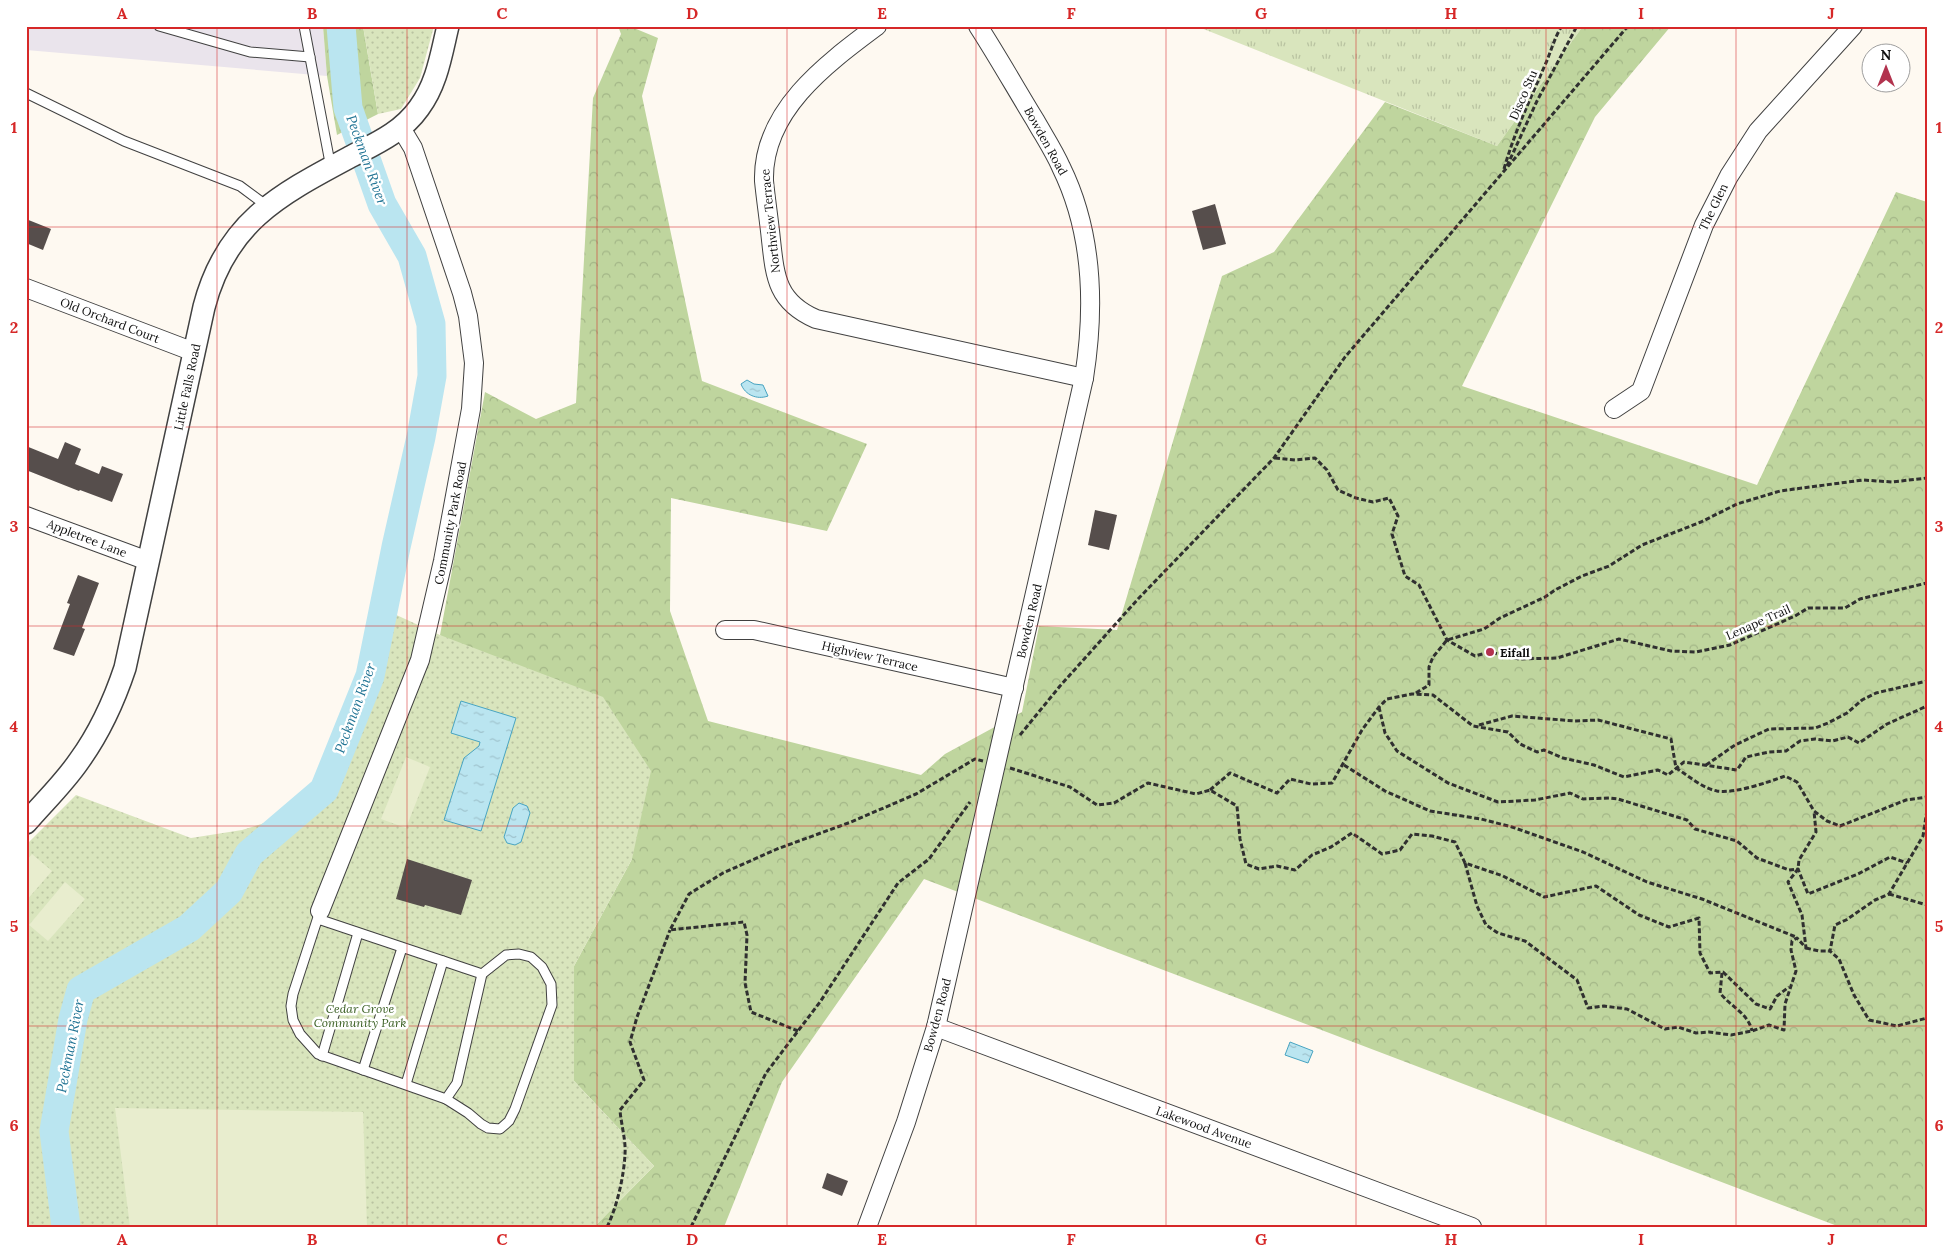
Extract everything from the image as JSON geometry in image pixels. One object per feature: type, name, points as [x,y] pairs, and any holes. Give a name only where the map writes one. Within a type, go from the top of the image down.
[{"type":"street","name":"Little Falls Road","points":[[26,822],[78,762],[91,744],[111,706],[125,668],[194,352],[209,289],[216,271],[234,240],[249,222],[267,206],[394,133],[419,109],[431,88],[448,26]]},
{"type":"street","name":"Northview Terrace","points":[[877,26],[838,55],[813,79],[789,108],[769,143],[764,167],[764,181],[774,273],[782,293],[797,308],[816,318],[1084,378]]},
{"type":"street","name":"Bowden Road","points":[[867,1227],[906,1122],[936,1027],[1084,378],[1090,329],[1091,296],[1087,258],[1076,207],[1061,166],[978,26]]},
{"type":"street","name":"The Glen","points":[[1614,409],[1641,391],[1715,200],[1742,153],[1758,131],[1853,26]]},
{"type":"street","name":"Community Park Road","points":[[319,915],[420,660],[443,561],[471,409],[474,363],[466,308],[413,148],[394,133]]},
{"type":"street","name":"Old Orchard Court","points":[[26,288],[194,352]]},
{"type":"street","name":"Appletree Lane","points":[[26,516],[148,561]]},
{"type":"street","name":"Highview Terrace","points":[[725,630],[754,630],[1014,688]]},
{"type":"street","name":"Lakewood Avenue","points":[[936,1027],[1472,1227]]},
{"type":"lane","points":[[159,26],[250,52],[310,57]]},
{"type":"lane","points":[[304,26],[310,57],[340,163]]},
{"type":"lane","points":[[26,93],[124,141],[240,186],[267,206]]},
{"type":"lane","points":[[446,1099],[457,1083],[482,974],[506,955],[519,954],[530,957],[542,968],[551,984],[552,1005],[515,1109],[509,1121],[500,1130],[488,1128],[446,1099],[318,1054],[300,1034],[293,1020],[291,1006],[293,994],[319,915],[358,933],[482,974]]},
{"type":"lane","points":[[322,1056],[358,933]]},
{"type":"lane","points":[[363,1070],[402,948]]},
{"type":"lane","points":[[406,1084],[443,961]]},
{"type":"path","name":"Disco Stu","points":[[1504,172],[1516,133],[1562,26]]},
{"type":"path","points":[[1473,208],[1506,169],[1537,101],[1577,26]]},
{"type":"path","points":[[1016,741],[1060,686],[1138,599],[1274,458],[1345,357],[1628,26]]},
{"type":"path","points":[[1274,458],[1295,460],[1315,458],[1327,470],[1338,490],[1356,498],[1373,502],[1388,498],[1398,516],[1392,534],[1405,576],[1419,585],[1447,640]]},
{"type":"path","points":[[1414,694],[1430,685],[1429,667],[1433,657],[1447,640],[1484,629],[1500,618],[1545,597],[1582,576],[1609,566],[1642,545],[1701,522],[1737,504],[1780,490],[1863,480],[1892,482],[1927,478]]},
{"type":"path","name":"Lenape Trail","points":[[1447,640],[1475,656],[1490,652],[1519,659],[1557,658],[1619,639],[1671,651],[1696,652],[1730,645],[1808,608],[1845,608],[1860,599],[1927,583]]},
{"type":"path","points":[[1706,766],[1735,745],[1769,729],[1815,728],[1828,724],[1847,713],[1862,700],[1876,693],[1927,681]]},
{"type":"path","points":[[607,1227],[612,1217],[625,1153],[620,1110],[644,1080],[630,1042],[637,1017],[670,930],[689,894],[723,873],[777,849],[851,822],[916,794],[975,759],[1070,787],[1097,805],[1114,803],[1148,783],[1196,794],[1210,790],[1230,773],[1277,793],[1290,779],[1312,784],[1332,783],[1362,730],[1386,699],[1414,694],[1433,695],[1473,726],[1508,732],[1520,744],[1537,752],[1544,750],[1563,758],[1594,765],[1624,777],[1658,770],[1668,775],[1684,762],[1737,770],[1746,757],[1786,751],[1800,740],[1832,741],[1848,737],[1859,743],[1887,724],[1927,706]]},
{"type":"path","points":[[1379,707],[1384,734],[1397,751],[1448,783],[1498,802],[1535,800],[1570,793],[1583,800],[1618,799],[1687,820],[1695,829],[1737,841],[1757,858],[1789,870],[1798,869]]},
{"type":"path","points":[[1479,726],[1512,716],[1548,717],[1575,721],[1598,720],[1671,739],[1676,768],[1704,786],[1718,792],[1741,789],[1785,776],[1797,782],[1814,811],[1827,821],[1840,826],[1906,800],[1927,797]]},
{"type":"path","points":[[1344,765],[1385,791],[1430,811],[1512,827],[1583,852],[1647,882],[1702,899],[1797,938],[1806,948],[1830,951],[1838,958],[1854,995],[1869,1020],[1897,1026],[1927,1018]]},
{"type":"path","points":[[1210,790],[1237,806],[1240,839],[1246,864],[1259,869],[1277,866],[1295,870],[1312,855],[1331,847],[1352,833],[1382,854],[1400,850],[1412,834],[1432,836],[1455,842],[1465,863],[1477,906],[1486,925],[1498,933],[1526,941],[1577,980],[1588,1008],[1604,1006],[1627,1009],[1665,1029],[1678,1027],[1696,1033],[1709,1032],[1730,1035],[1752,1031],[1769,1025],[1784,1030],[1785,1004],[1796,971],[1791,950],[1792,941],[1797,938]]},
{"type":"path","points":[[691,1227],[766,1073],[820,1002],[898,882],[929,859],[975,795]]},
{"type":"path","points":[[1830,951],[1835,925],[1889,894],[1923,836],[1927,810]]},
{"type":"path","points":[[1814,811],[1816,832],[1799,860],[1798,869],[1808,894],[1858,874],[1890,856],[1907,863]]},
{"type":"path","points":[[1465,863],[1502,876],[1544,897],[1596,886],[1639,915],[1669,927],[1699,918],[1700,953],[1710,973],[1722,972],[1756,1004],[1770,1009],[1777,996],[1789,988]]},
{"type":"path","points":[[1798,869],[1788,882],[1802,915],[1806,948]]},
{"type":"path","points":[[1889,894],[1927,905]]},
{"type":"path","points":[[670,930],[744,922],[747,935],[745,983],[751,1012],[798,1031]]},
{"type":"path","points":[[1722,972],[1720,993],[1727,1002],[1738,1008],[1750,1022],[1752,1031]]},
{"type":"shaded area","points":[[26,26],[323,26],[327,76],[26,50]]},
{"type":"green space","points":[[323,26],[363,26],[378,114],[337,135],[327,76]]},
{"type":"green space","points":[[363,26],[434,26],[420,78],[401,109],[378,114]]},
{"type":"green space","points":[[618,26],[629,26],[658,38],[642,96],[702,381],[867,444],[827,531],[671,498],[670,611],[708,721],[921,775],[945,754],[1022,712],[1039,626],[1117,630],[1222,276],[1274,252],[1385,102],[1497,146],[1583,26],[1671,26],[1595,117],[1462,386],[1757,485],[1896,192],[1927,202],[1927,1227],[1840,1227],[924,879],[782,1082],[724,1227],[594,1227],[654,1166],[574,1081],[574,966],[632,859],[440,635],[485,392],[536,419],[576,403],[593,98],[621,34]]},
{"type":"green space","points":[[1196,26],[1583,26],[1497,146]]},
{"type":"green space","name":"Cedar Grove Community Park","points":[[379,607],[440,635],[603,697],[651,771],[632,859],[574,966],[574,1081],[654,1166],[594,1227],[26,1227],[26,845],[76,795],[191,838],[242,830],[281,818],[316,779],[366,658]]},
{"type":"green space","points":[[406,757],[430,767],[406,828],[381,819]]},
{"type":"green space","points":[[32,854],[52,871],[26,901],[26,861]]},
{"type":"green space","points":[[65,882],[85,899],[48,941],[29,925]]},
{"type":"green space","points":[[115,1108],[363,1112],[367,1227],[130,1227]]},
{"type":"water","points":[[747,380],[754,384],[763,385],[768,396],[756,397],[748,394],[741,384]]},
{"type":"water","points":[[461,701],[516,718],[481,831],[444,820],[464,758],[479,746],[480,742],[451,733]]},
{"type":"water","points":[[519,803],[527,806],[530,813],[521,842],[515,845],[507,843],[504,837],[513,808]]},
{"type":"water","points":[[1290,1042],[1313,1051],[1308,1063],[1285,1055]]},
{"type":"building","points":[[1215,204],[1226,244],[1203,250],[1192,211]]},
{"type":"building","points":[[26,219],[51,229],[43,250],[26,243]]},
{"type":"building","points":[[65,442],[81,449],[75,464],[99,474],[102,466],[123,474],[112,502],[26,470],[26,446],[58,459]]},
{"type":"building","points":[[1095,510],[1117,515],[1109,550],[1088,545]]},
{"type":"building","points":[[78,575],[99,583],[82,628],[85,629],[74,656],[53,649],[70,604],[67,603]]},
{"type":"building","points":[[407,859],[472,880],[461,915],[396,899]]},
{"type":"building","points":[[827,1173],[848,1181],[842,1196],[822,1188]]},
{"type":"waterway","name":"Peckman River","points":[[66,1227],[54,1131],[73,1019],[81,990],[189,928],[229,891],[249,854],[324,790],[370,676],[421,437],[432,376],[431,324],[412,256],[382,204],[348,108],[341,26]]},
{"type":"place","name":"Eifall","points":[[1490,652]]}]
